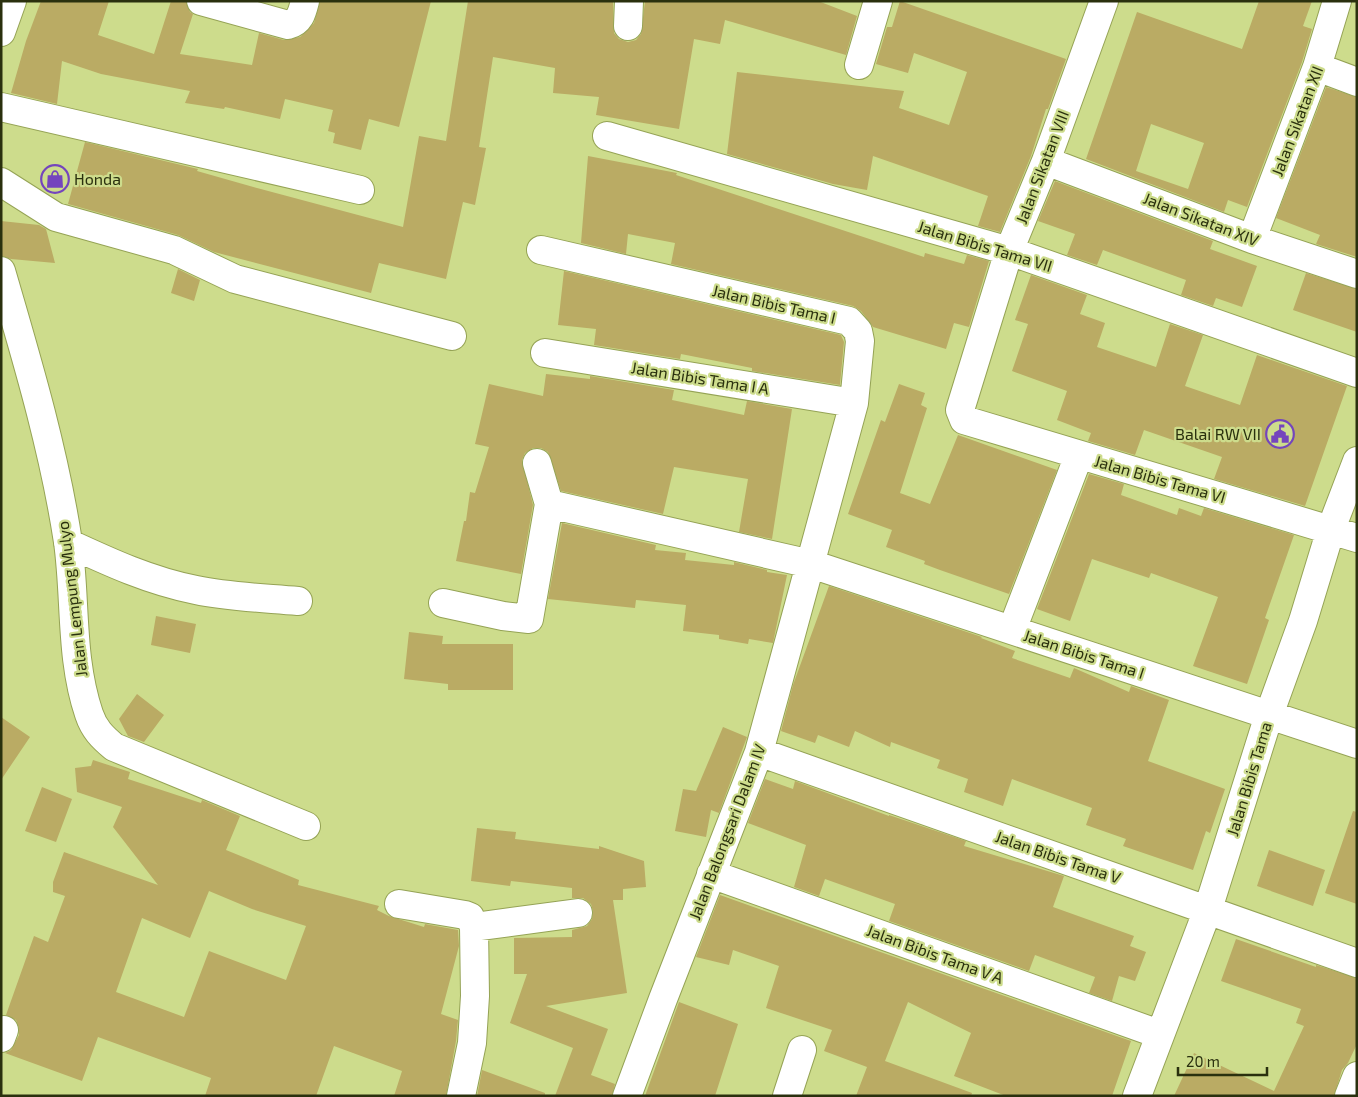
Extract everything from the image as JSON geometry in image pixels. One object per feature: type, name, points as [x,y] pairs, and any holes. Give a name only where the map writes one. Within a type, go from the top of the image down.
[{"type":"street","points":[[1,32],[12,1]]},
{"type":"street","points":[[201,1],[288,25],[295,23],[300,17],[305,1]]},
{"type":"street","points":[[859,65],[878,1]]},
{"type":"street","name":"Jalan Sikatan VIII","points":[[964,420],[960,410],[1009,252],[1046,161],[1104,1]]},
{"type":"street","name":"Jalan Sikatan XII","points":[[1252,239],[1318,67],[1337,1]]},
{"type":"street","points":[[1318,67],[1357,82]]},
{"type":"street","points":[[1,107],[360,190]]},
{"type":"street","name":"Jalan Bibis Tama VII","points":[[607,136],[1009,252],[1357,373]]},
{"type":"street","name":"Jalan Sikatan XIV","points":[[1046,161],[1252,239],[1357,274]]},
{"type":"street","points":[[1,182],[56,218],[174,250],[235,278],[452,336]]},
{"type":"street","name":"Jalan Bibis Tama I","points":[[541,250],[849,321],[858,331],[860,341],[854,403],[810,564]]},
{"type":"street","name":"Jalan Lempung Mulyo","points":[[1,271],[26,359],[48,449],[68,543],[76,662],[90,715],[100,735],[114,746],[306,826]]},
{"type":"street","name":"Jalan Bibis Tama I A","points":[[545,353],[854,403]]},
{"type":"street","name":"Jalan Bibis Tama VI","points":[[964,420],[1357,538]]},
{"type":"street","points":[[1012,630],[1079,455]]},
{"type":"street","name":"Jalan Bibis Tama","points":[[1136,1096],[1208,909],[1269,715],[1303,621],[1331,529],[1357,461]]},
{"type":"street","points":[[443,603],[503,616],[529,619],[549,504],[537,463]]},
{"type":"street","name":"Jalan Bibis Tama I","points":[[549,504],[810,564],[1357,744]]},
{"type":"street","points":[[68,543],[115,565],[149,578],[196,591],[298,601]]},
{"type":"street","name":"Jalan Balongsari Dalam IV","points":[[627,1096],[710,874],[759,752],[810,564]]},
{"type":"street","name":"Jalan Bibis Tama V","points":[[759,752],[1357,962]]},
{"type":"street","name":"Jalan Bibis Tama V A","points":[[710,874],[1159,1034]]},
{"type":"street","points":[[398,904],[465,915],[470,917],[474,927],[475,996],[472,1043],[461,1096]]},
{"type":"street","points":[[474,927],[578,913]]},
{"type":"street","points":[[787,1096],[802,1050]]},
{"type":"street","points":[[1349,1096],[1357,1076]]},
{"type":"building","points":[[41,1],[109,1],[98,35],[154,54],[171,1],[186,1],[190,12],[193,14],[180,54],[252,65],[259,33],[284,40],[300,37],[314,23],[320,1],[431,1],[399,127],[369,119],[361,150],[333,143],[335,133],[328,131],[333,110],[285,99],[280,119],[225,107],[224,109],[185,103],[190,91],[101,74],[62,61],[57,104],[11,93],[26,41]]},
{"type":"building","points":[[468,1],[613,1],[614,33],[619,39],[628,42],[636,40],[641,34],[645,1],[818,1],[857,16],[846,55],[725,20],[720,44],[694,39],[679,129],[596,115],[599,97],[553,93],[555,68],[493,57],[479,147],[486,148],[475,205],[463,202],[446,279],[379,263],[371,293],[214,252],[178,235],[68,204],[85,142],[198,169],[197,171],[403,227],[419,136],[446,141]]},
{"type":"building","points":[[900,1],[1066,59],[1048,109],[1046,109],[1031,156],[1000,232],[978,226],[988,196],[873,156],[867,190],[833,184],[727,154],[737,72],[904,91],[899,108],[949,125],[967,72],[914,53],[908,73],[876,64],[887,27],[892,27]]},
{"type":"building","points":[[1259,1],[1312,1],[1303,26],[1312,29],[1302,62],[1247,207],[1228,200],[1224,212],[1086,159],[1137,12],[1242,49]],"holes":[[[1151,124],[1204,143],[1188,189],[1136,171]]]},
{"type":"building","points":[[1326,87],[1357,97],[1357,257],[1316,244],[1320,235],[1276,218]]},
{"type":"building","points":[[588,156],[677,173],[676,175],[924,257],[925,253],[964,264],[967,255],[989,261],[969,327],[954,323],[946,349],[873,327],[861,311],[853,306],[671,264],[675,243],[628,234],[626,254],[581,243]]},
{"type":"building","points":[[1055,181],[1213,241],[1210,249],[1257,266],[1242,307],[1216,298],[1213,306],[1181,295],[1186,280],[1103,250],[1097,265],[1067,255],[1075,234],[1038,221]]},
{"type":"building","points":[[1,221],[39,225],[46,229],[55,263],[11,259],[1,256]]},
{"type":"building","points":[[178,269],[200,280],[194,301],[171,293]]},
{"type":"building","points":[[564,271],[841,335],[844,342],[840,385],[752,371],[752,368],[681,354],[680,359],[594,345],[596,329],[558,325]]},
{"type":"building","points":[[1306,273],[1357,289],[1357,332],[1293,310]]},
{"type":"building","points":[[1031,275],[1087,295],[1080,314],[1105,323],[1097,347],[1156,367],[1170,324],[1203,335],[1185,386],[1240,405],[1257,355],[1347,386],[1305,506],[1214,479],[1222,457],[1144,430],[1135,455],[1088,441],[1091,433],[1057,420],[1067,391],[1012,371],[1028,324],[1015,320]]},
{"type":"building","points":[[546,374],[590,379],[590,376],[674,390],[672,400],[744,415],[747,401],[792,409],[772,539],[739,532],[748,479],[674,467],[663,514],[561,491],[548,452],[541,448],[533,448],[525,453],[522,460],[533,505],[521,574],[456,561],[464,521],[466,521],[470,492],[475,493],[489,447],[475,444],[489,384],[543,396]]},
{"type":"building","points":[[899,384],[925,393],[921,405],[927,408],[900,493],[930,504],[958,435],[1057,470],[1009,594],[924,564],[925,561],[886,547],[892,530],[848,514],[881,420],[885,422]]},
{"type":"building","points":[[1089,474],[1124,484],[1121,495],[1177,515],[1179,508],[1201,516],[1204,508],[1294,535],[1265,618],[1269,620],[1247,684],[1193,666],[1218,597],[1151,573],[1149,578],[1092,559],[1070,621],[1037,609]]},
{"type":"building","points":[[562,523],[656,545],[655,550],[686,553],[685,560],[734,565],[734,562],[767,570],[767,572],[787,575],[773,643],[749,639],[748,644],[719,639],[719,635],[683,631],[686,605],[636,600],[635,608],[548,599]]},
{"type":"building","points":[[829,586],[982,637],[1015,651],[1012,658],[1070,678],[1074,668],[1129,692],[1131,686],[1169,700],[1148,761],[1225,789],[1210,833],[1206,831],[1193,870],[1123,846],[1126,839],[1086,825],[1092,808],[1012,779],[1003,806],[964,792],[968,779],[937,768],[940,760],[891,742],[890,747],[855,731],[849,747],[818,735],[815,743],[781,731],[793,685]]},
{"type":"building","points":[[156,616],[196,624],[190,653],[151,645]]},
{"type":"building","points":[[409,632],[443,636],[442,644],[513,644],[513,690],[448,690],[448,684],[404,679]]},
{"type":"building","points":[[137,694],[164,715],[144,742],[128,736],[119,719]]},
{"type":"building","points":[[1,717],[30,737],[1,780]]},
{"type":"building","points":[[723,727],[747,737],[719,813],[711,810],[706,837],[675,831],[683,789],[696,791]]},
{"type":"building","points":[[93,760],[130,772],[128,779],[201,803],[202,800],[240,816],[226,850],[299,880],[298,885],[379,906],[377,910],[389,916],[424,927],[425,924],[458,930],[459,946],[441,1014],[458,1020],[446,1096],[394,1096],[402,1071],[334,1046],[316,1096],[205,1096],[211,1078],[98,1037],[82,1081],[5,1053],[11,1050],[19,1035],[16,1020],[6,1015],[34,936],[48,942],[65,896],[53,892],[53,882],[64,852],[158,885],[113,827],[122,807],[77,792],[75,768],[91,766]],"holes":[[[209,891],[252,909],[306,926],[286,980],[209,951],[184,1017],[116,992],[142,918],[190,938]]]},
{"type":"building","points":[[765,779],[793,789],[795,781],[889,816],[966,841],[964,846],[1064,876],[1053,907],[1134,936],[1130,946],[1146,952],[1135,981],[1119,976],[1112,1001],[1089,993],[1095,977],[1035,955],[1029,971],[889,921],[895,904],[825,879],[819,896],[794,887],[806,845],[748,823]]},
{"type":"building","points":[[42,787],[72,799],[56,842],[25,831]]},
{"type":"building","points":[[1353,811],[1357,812],[1357,904],[1325,893]]},
{"type":"building","points":[[477,828],[516,832],[515,839],[599,849],[599,846],[644,861],[646,887],[623,889],[623,900],[613,900],[627,993],[546,1006],[608,1029],[591,1075],[615,1084],[612,1096],[555,1096],[573,1048],[510,1023],[527,974],[514,974],[514,938],[572,937],[572,930],[587,926],[592,919],[593,911],[591,904],[583,898],[572,898],[572,888],[511,881],[510,886],[471,881]]},
{"type":"building","points":[[1269,850],[1325,870],[1313,906],[1257,886]]},
{"type":"building","points":[[720,895],[1131,1041],[1112,1096],[1006,1096],[954,1076],[971,1033],[908,1002],[885,1061],[972,1093],[971,1096],[856,1096],[867,1067],[824,1051],[832,1030],[766,1008],[779,966],[733,950],[729,965],[696,957]]},
{"type":"building","points":[[1236,939],[1316,967],[1316,965],[1357,978],[1357,1044],[1348,1063],[1342,1070],[1334,1096],[1174,1096],[1194,1053],[1274,1091],[1304,1026],[1296,1023],[1301,1009],[1221,981]]},
{"type":"building","points":[[679,1002],[738,1024],[715,1096],[645,1096]]},
{"type":"building","points":[[482,1070],[545,1093],[545,1096],[477,1096]]},
{"type":"place","name":"Honda","points":[[55,179]]},
{"type":"place","name":"Balai RW VII","points":[[1280,434]]}]
